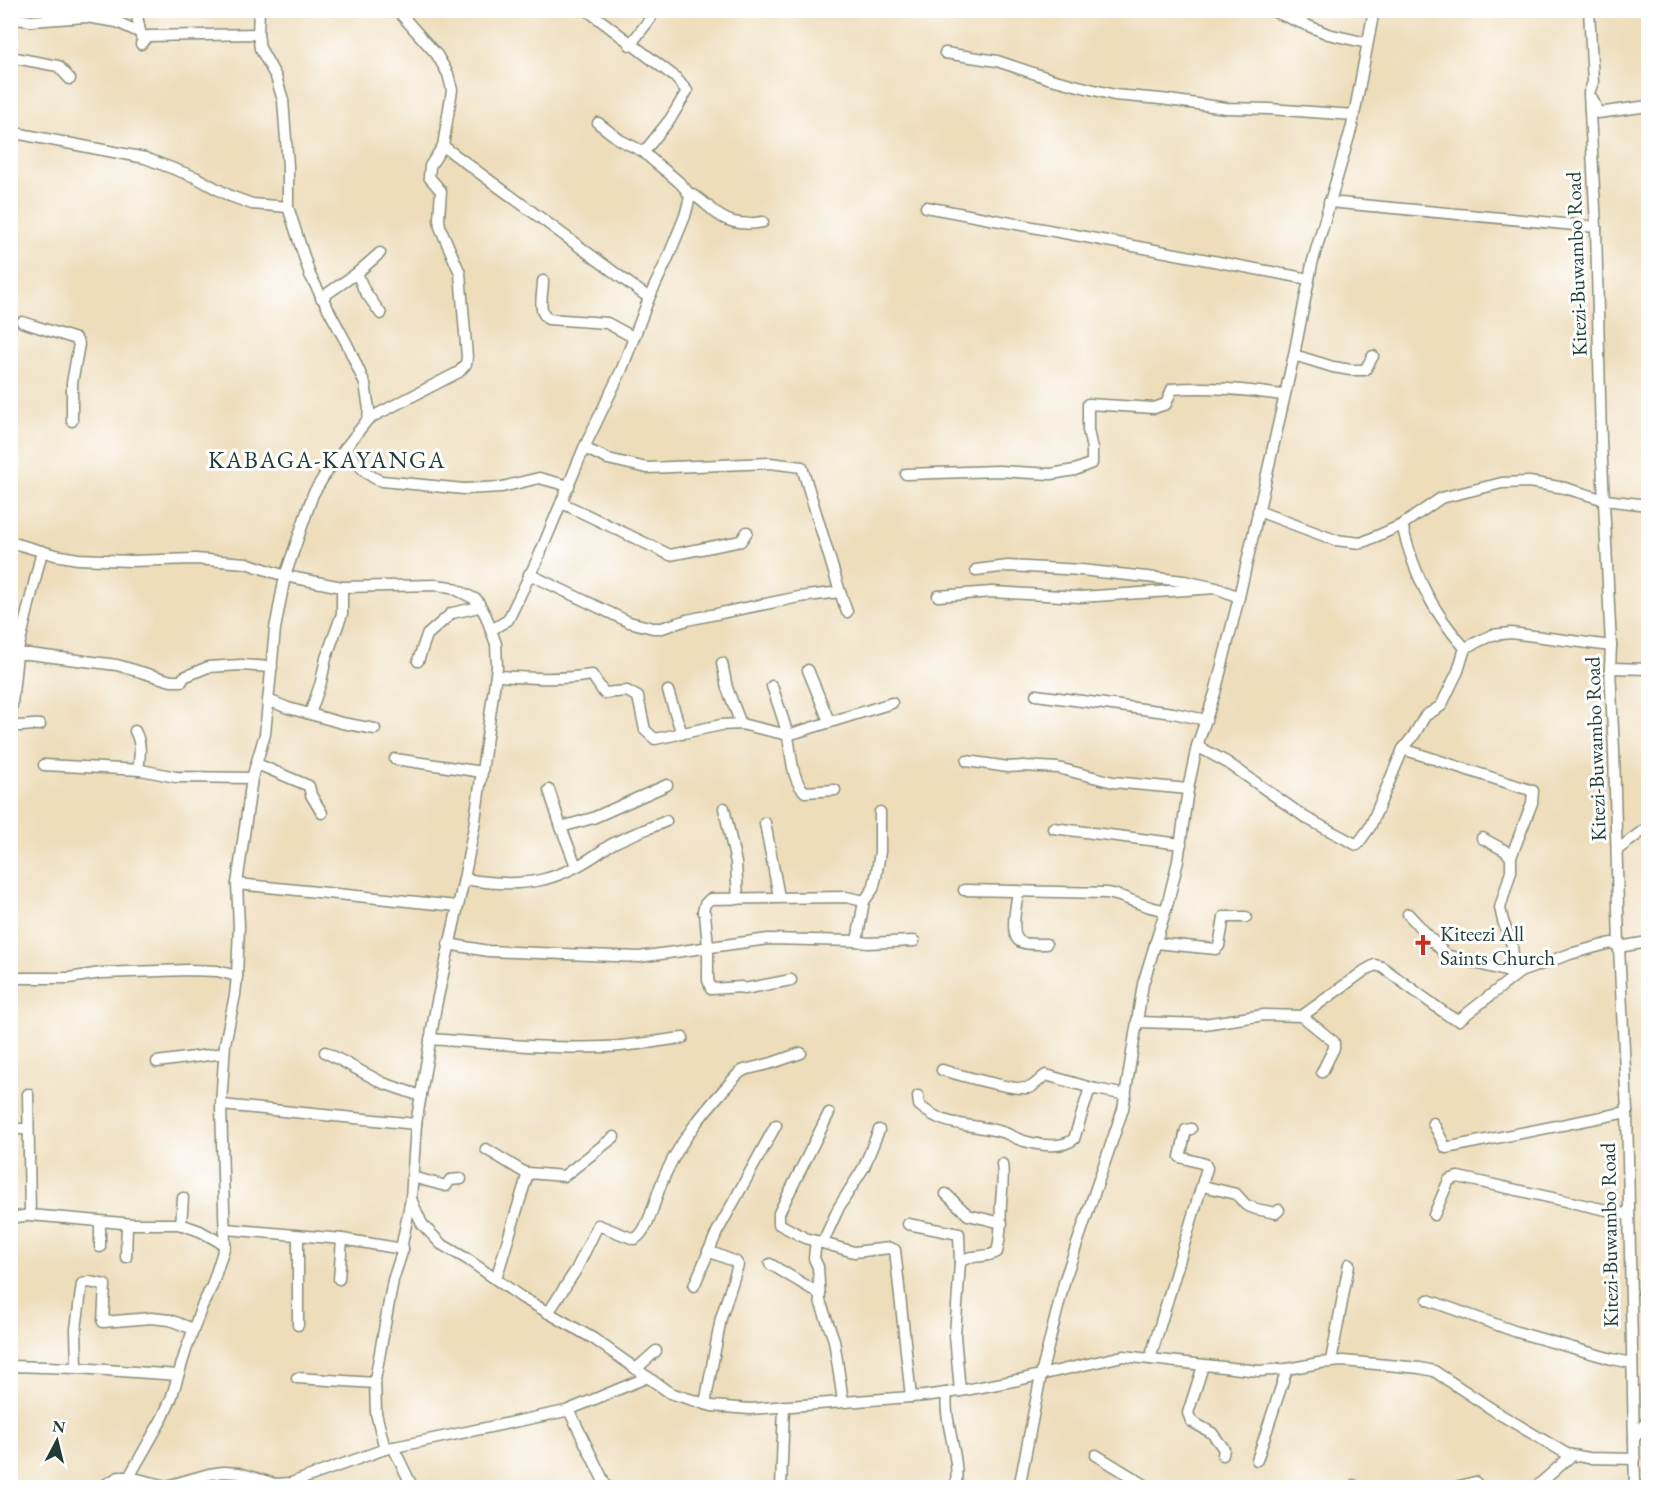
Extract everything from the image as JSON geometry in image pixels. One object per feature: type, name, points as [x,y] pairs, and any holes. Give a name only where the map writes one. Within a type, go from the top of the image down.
[{"type":"street","points":[[136,10],[141,44],[148,36],[258,34]]},
{"type":"street","points":[[259,10],[258,34],[261,53],[276,77],[283,100],[288,166],[288,207],[310,275],[348,346],[364,384],[369,409],[368,419]]},
{"type":"street","points":[[129,1477],[163,1417],[193,1329],[213,1286],[225,1245],[221,1105],[224,1053],[237,976],[239,926],[237,884],[252,778],[265,734],[275,629],[285,576],[313,494],[326,473],[368,419],[459,372],[466,364],[467,345],[460,273],[440,227],[438,209],[441,191],[429,177],[430,166],[443,146],[452,90],[448,74],[432,49],[397,10]]},
{"type":"street","points":[[587,10],[675,77],[687,91],[671,118],[644,152]]},
{"type":"street","points":[[1270,10],[1328,34],[1367,43]]},
{"type":"street","points":[[1019,1488],[1041,1375],[1065,1279],[1126,1095],[1143,984],[1166,910],[1181,844],[1188,789],[1197,746],[1239,597],[1283,395],[1294,355],[1308,279],[1354,115],[1374,10]]},
{"type":"street","name":"Kitezi-Buwambo Road","points":[[1589,10],[1593,82],[1589,93],[1596,226],[1600,429],[1611,646],[1619,947],[1627,1112],[1635,1488]]},
{"type":"street","points":[[630,45],[653,11]]},
{"type":"street","points":[[10,18],[31,21],[86,17],[117,22],[141,33]]},
{"type":"street","points":[[945,53],[997,61],[1051,79],[1113,95],[1226,108],[1354,115]]},
{"type":"street","points":[[10,57],[58,66],[70,79]]},
{"type":"street","points":[[1589,93],[1598,113],[1648,106]]},
{"type":"street","points":[[598,123],[621,140],[644,152],[654,164],[720,217],[730,222],[747,224],[763,222]]},
{"type":"street","points":[[10,132],[145,158],[195,177],[230,196],[252,204],[288,207]]},
{"type":"street","points":[[443,146],[649,298]]},
{"type":"street","points":[[491,630],[507,621],[562,503],[584,448],[622,369],[649,298],[668,260],[685,216],[689,193]]},
{"type":"street","points":[[1329,202],[1596,226]]},
{"type":"street","points":[[926,207],[1308,279]]},
{"type":"street","points":[[321,298],[357,273],[380,253]]},
{"type":"street","points":[[357,273],[364,290],[381,315]]},
{"type":"street","points":[[543,280],[541,309],[549,319],[607,323],[633,337]]},
{"type":"street","points":[[22,322],[76,339],[79,345],[72,382],[72,421]]},
{"type":"street","points":[[1294,355],[1351,370],[1365,370],[1373,356]]},
{"type":"street","points":[[906,474],[998,471],[1051,474],[1076,470],[1092,463],[1088,404],[1154,408],[1166,404],[1172,389],[1183,388],[1231,389],[1283,395]]},
{"type":"street","points":[[345,448],[363,470],[374,479],[382,481],[464,489],[502,487],[539,478],[569,486]]},
{"type":"street","points":[[584,448],[608,459],[647,468],[770,463],[802,467],[848,612]]},
{"type":"street","points":[[1258,511],[1335,540],[1361,543],[1402,525],[1441,498],[1502,483],[1528,482],[1565,488],[1605,500],[1648,505]]},
{"type":"street","points":[[562,503],[670,555],[741,541],[747,532]]},
{"type":"street","points":[[1402,525],[1408,550],[1428,599],[1444,625],[1465,648]]},
{"type":"street","points":[[10,542],[78,559],[231,561],[272,570],[285,576],[342,587],[436,585],[451,587],[477,600],[486,616],[496,644],[496,676],[464,879],[448,944],[416,1124],[411,1199],[403,1249],[391,1290],[375,1383],[376,1413],[389,1448],[413,1488]]},
{"type":"street","points":[[40,725],[32,724],[21,728],[10,724],[16,654],[42,551]]},
{"type":"street","points":[[976,570],[1008,567],[1081,570],[1184,580],[1216,588],[1239,597]]},
{"type":"street","points":[[529,574],[629,622],[653,628],[662,628],[687,620],[799,597],[840,592]]},
{"type":"street","points":[[310,714],[326,658],[342,614],[342,587]]},
{"type":"street","points":[[938,596],[992,592],[1080,597],[1216,588]]},
{"type":"street","points":[[418,661],[427,635],[452,613],[480,607]]},
{"type":"street","points":[[1197,746],[1228,763],[1306,818],[1357,845],[1370,827],[1403,749],[1425,716],[1442,706],[1458,671],[1465,648],[1492,635],[1511,633],[1611,646]]},
{"type":"street","points":[[16,654],[117,664],[171,681],[182,681],[184,676],[208,667],[241,665],[272,667]]},
{"type":"street","points":[[722,663],[727,688],[741,724]]},
{"type":"street","points":[[1610,668],[1648,669]]},
{"type":"street","points":[[808,670],[829,721]]},
{"type":"street","points":[[496,676],[570,679],[592,675],[604,693],[627,691],[638,697],[645,730],[655,739],[721,725],[741,724],[788,735],[891,703]]},
{"type":"street","points":[[772,686],[788,735],[795,776],[803,791],[835,790]]},
{"type":"street","points":[[668,691],[682,734]]},
{"type":"street","points":[[1036,695],[1173,713],[1206,720]]},
{"type":"street","points":[[268,700],[342,723],[375,729]]},
{"type":"street","points":[[135,731],[140,753],[138,770]]},
{"type":"street","points":[[1403,749],[1533,791],[1532,803],[1511,857],[1511,871],[1500,909],[1512,945],[1518,973]]},
{"type":"street","points":[[395,759],[482,772]]},
{"type":"street","points":[[967,761],[1008,767],[1058,768],[1113,782],[1188,789]]},
{"type":"street","points":[[257,764],[309,786],[311,795],[322,813]]},
{"type":"street","points":[[44,765],[138,770],[176,777],[252,778]]},
{"type":"street","points":[[561,827],[593,818],[667,785]]},
{"type":"street","points":[[549,790],[576,866]]},
{"type":"street","points":[[724,808],[736,863],[738,898]]},
{"type":"street","points":[[857,941],[864,901],[873,889],[876,877],[880,852],[880,812]]},
{"type":"street","points":[[464,879],[503,884],[531,883],[557,876],[600,854],[608,847],[666,821]]},
{"type":"street","points":[[765,823],[779,897]]},
{"type":"street","points":[[1617,850],[1648,827]]},
{"type":"street","points":[[1053,828],[1181,844]]},
{"type":"street","points":[[1482,838],[1504,850],[1511,857]]},
{"type":"street","points":[[237,884],[457,906]]},
{"type":"street","points":[[964,890],[1114,894],[1147,907],[1166,910]]},
{"type":"street","points":[[1018,891],[1013,930],[1016,937],[1019,942],[1046,944]]},
{"type":"street","points":[[791,980],[744,988],[711,989],[708,980],[708,946],[703,911],[705,904],[710,899],[779,897],[846,897],[864,901]]},
{"type":"street","points":[[1408,914],[1446,955],[1518,973]]},
{"type":"street","points":[[1155,943],[1216,949],[1219,946],[1224,916],[1246,916]]},
{"type":"street","points":[[448,944],[488,951],[618,957],[653,955],[768,939],[867,943],[914,941]]},
{"type":"street","points":[[1138,1022],[1204,1024],[1264,1015],[1302,1016],[1375,965],[1391,973],[1449,1016],[1459,1020],[1518,973],[1570,954],[1607,944],[1612,943],[1619,947],[1648,942]]},
{"type":"street","points":[[10,978],[69,978],[101,973],[188,970],[217,971],[237,976]]},
{"type":"street","points":[[1302,1016],[1334,1042],[1334,1048],[1322,1072]]},
{"type":"street","points":[[430,1039],[536,1047],[587,1048],[683,1038]]},
{"type":"street","points":[[325,1052],[383,1083],[421,1096]]},
{"type":"street","points":[[157,1062],[224,1053]]},
{"type":"street","points":[[548,1313],[576,1270],[598,1226],[634,1239],[642,1234],[661,1184],[683,1139],[707,1107],[738,1074],[744,1070],[772,1064],[801,1053]]},
{"type":"street","points":[[942,1070],[1025,1088],[1032,1087],[1046,1075],[1126,1095]]},
{"type":"street","points":[[918,1095],[919,1105],[940,1120],[1003,1132],[1023,1141],[1060,1145],[1068,1144],[1074,1139],[1089,1091],[1096,1089]]},
{"type":"street","points":[[28,1094],[30,1215]]},
{"type":"street","points":[[221,1105],[416,1124]]},
{"type":"street","points":[[1433,1123],[1444,1148],[1452,1148],[1514,1133],[1627,1112]]},
{"type":"street","points":[[829,1113],[778,1215],[779,1224],[805,1238],[854,1252],[890,1248],[895,1250],[911,1397]]},
{"type":"street","points":[[694,1286],[708,1251],[776,1125]]},
{"type":"street","points":[[10,1129],[28,1129]]},
{"type":"street","points":[[1150,1359],[1203,1186],[1207,1165],[1180,1157],[1186,1130],[1191,1129]]},
{"type":"street","points":[[843,1401],[836,1349],[822,1308],[818,1266],[814,1258],[839,1207],[864,1167],[879,1130]]},
{"type":"street","points":[[486,1149],[527,1174],[532,1172],[559,1177],[564,1176],[614,1137]]},
{"type":"street","points":[[960,1262],[970,1257],[995,1254],[1002,1223],[1004,1176],[1002,1164]]},
{"type":"street","points":[[496,1279],[527,1174]]},
{"type":"street","points":[[412,1177],[446,1186],[450,1180],[461,1179]]},
{"type":"street","points":[[1434,1215],[1449,1180],[1458,1177],[1629,1215]]},
{"type":"street","points":[[1203,1186],[1236,1194],[1246,1204],[1256,1209],[1276,1213],[1279,1210]]},
{"type":"street","points":[[946,1194],[968,1215],[1002,1223]]},
{"type":"street","points":[[182,1225],[183,1198]]},
{"type":"street","points":[[411,1199],[422,1224],[441,1244],[467,1259],[521,1297],[594,1339],[670,1393],[705,1404],[750,1409],[947,1393],[1123,1356],[1259,1371],[1287,1369],[1331,1361],[1365,1362],[1434,1371],[1501,1415],[1570,1455],[1635,1459]]},
{"type":"street","points":[[10,1218],[30,1215],[127,1224],[182,1225],[200,1231],[225,1245]]},
{"type":"street","points":[[100,1222],[100,1247]]},
{"type":"street","points":[[126,1257],[127,1224]]},
{"type":"street","points":[[908,1224],[958,1234],[960,1262],[955,1336],[960,1391]]},
{"type":"street","points":[[226,1229],[297,1237],[342,1239],[403,1249]]},
{"type":"street","points":[[297,1237],[298,1326]]},
{"type":"street","points":[[339,1279],[342,1239]]},
{"type":"street","points":[[705,1404],[721,1318],[738,1265],[736,1262],[708,1251]]},
{"type":"street","points":[[770,1264],[820,1294]]},
{"type":"street","points":[[1331,1361],[1349,1264]]},
{"type":"street","points":[[77,1368],[76,1329],[82,1284],[89,1282],[105,1286],[103,1322],[151,1318],[170,1320],[193,1329]]},
{"type":"street","points":[[1428,1300],[1518,1332],[1612,1359],[1632,1362]]},
{"type":"street","points":[[636,1369],[656,1351]]},
{"type":"street","points":[[10,1366],[178,1375]]},
{"type":"street","points":[[1203,1366],[1188,1413],[1191,1421],[1218,1439],[1224,1449],[1223,1455]]},
{"type":"street","points":[[1257,1460],[1287,1369]]},
{"type":"street","points":[[99,1488],[114,1480],[129,1477],[167,1487],[209,1474],[224,1472],[239,1473],[275,1484],[291,1483],[389,1448],[569,1410],[648,1377]]},
{"type":"street","points":[[297,1378],[375,1383]]},
{"type":"street","points":[[947,1393],[950,1436],[957,1470],[955,1488]]},
{"type":"street","points":[[781,1488],[784,1406]]},
{"type":"street","points":[[569,1410],[607,1488]]},
{"type":"street","points":[[1634,1439],[1648,1419]]},
{"type":"street","points":[[1096,1455],[1150,1488]]},
{"type":"street","points":[[1535,1488],[1570,1455]]},
{"type":"street","points":[[1452,1488],[1475,1482],[1480,1488]]},
{"type":"place","name":"Kiteezi All Saints Church","points":[[1423,945]]},
{"type":"district","name":"KABAGA-KAYANGA","points":[[327,459]]}]
